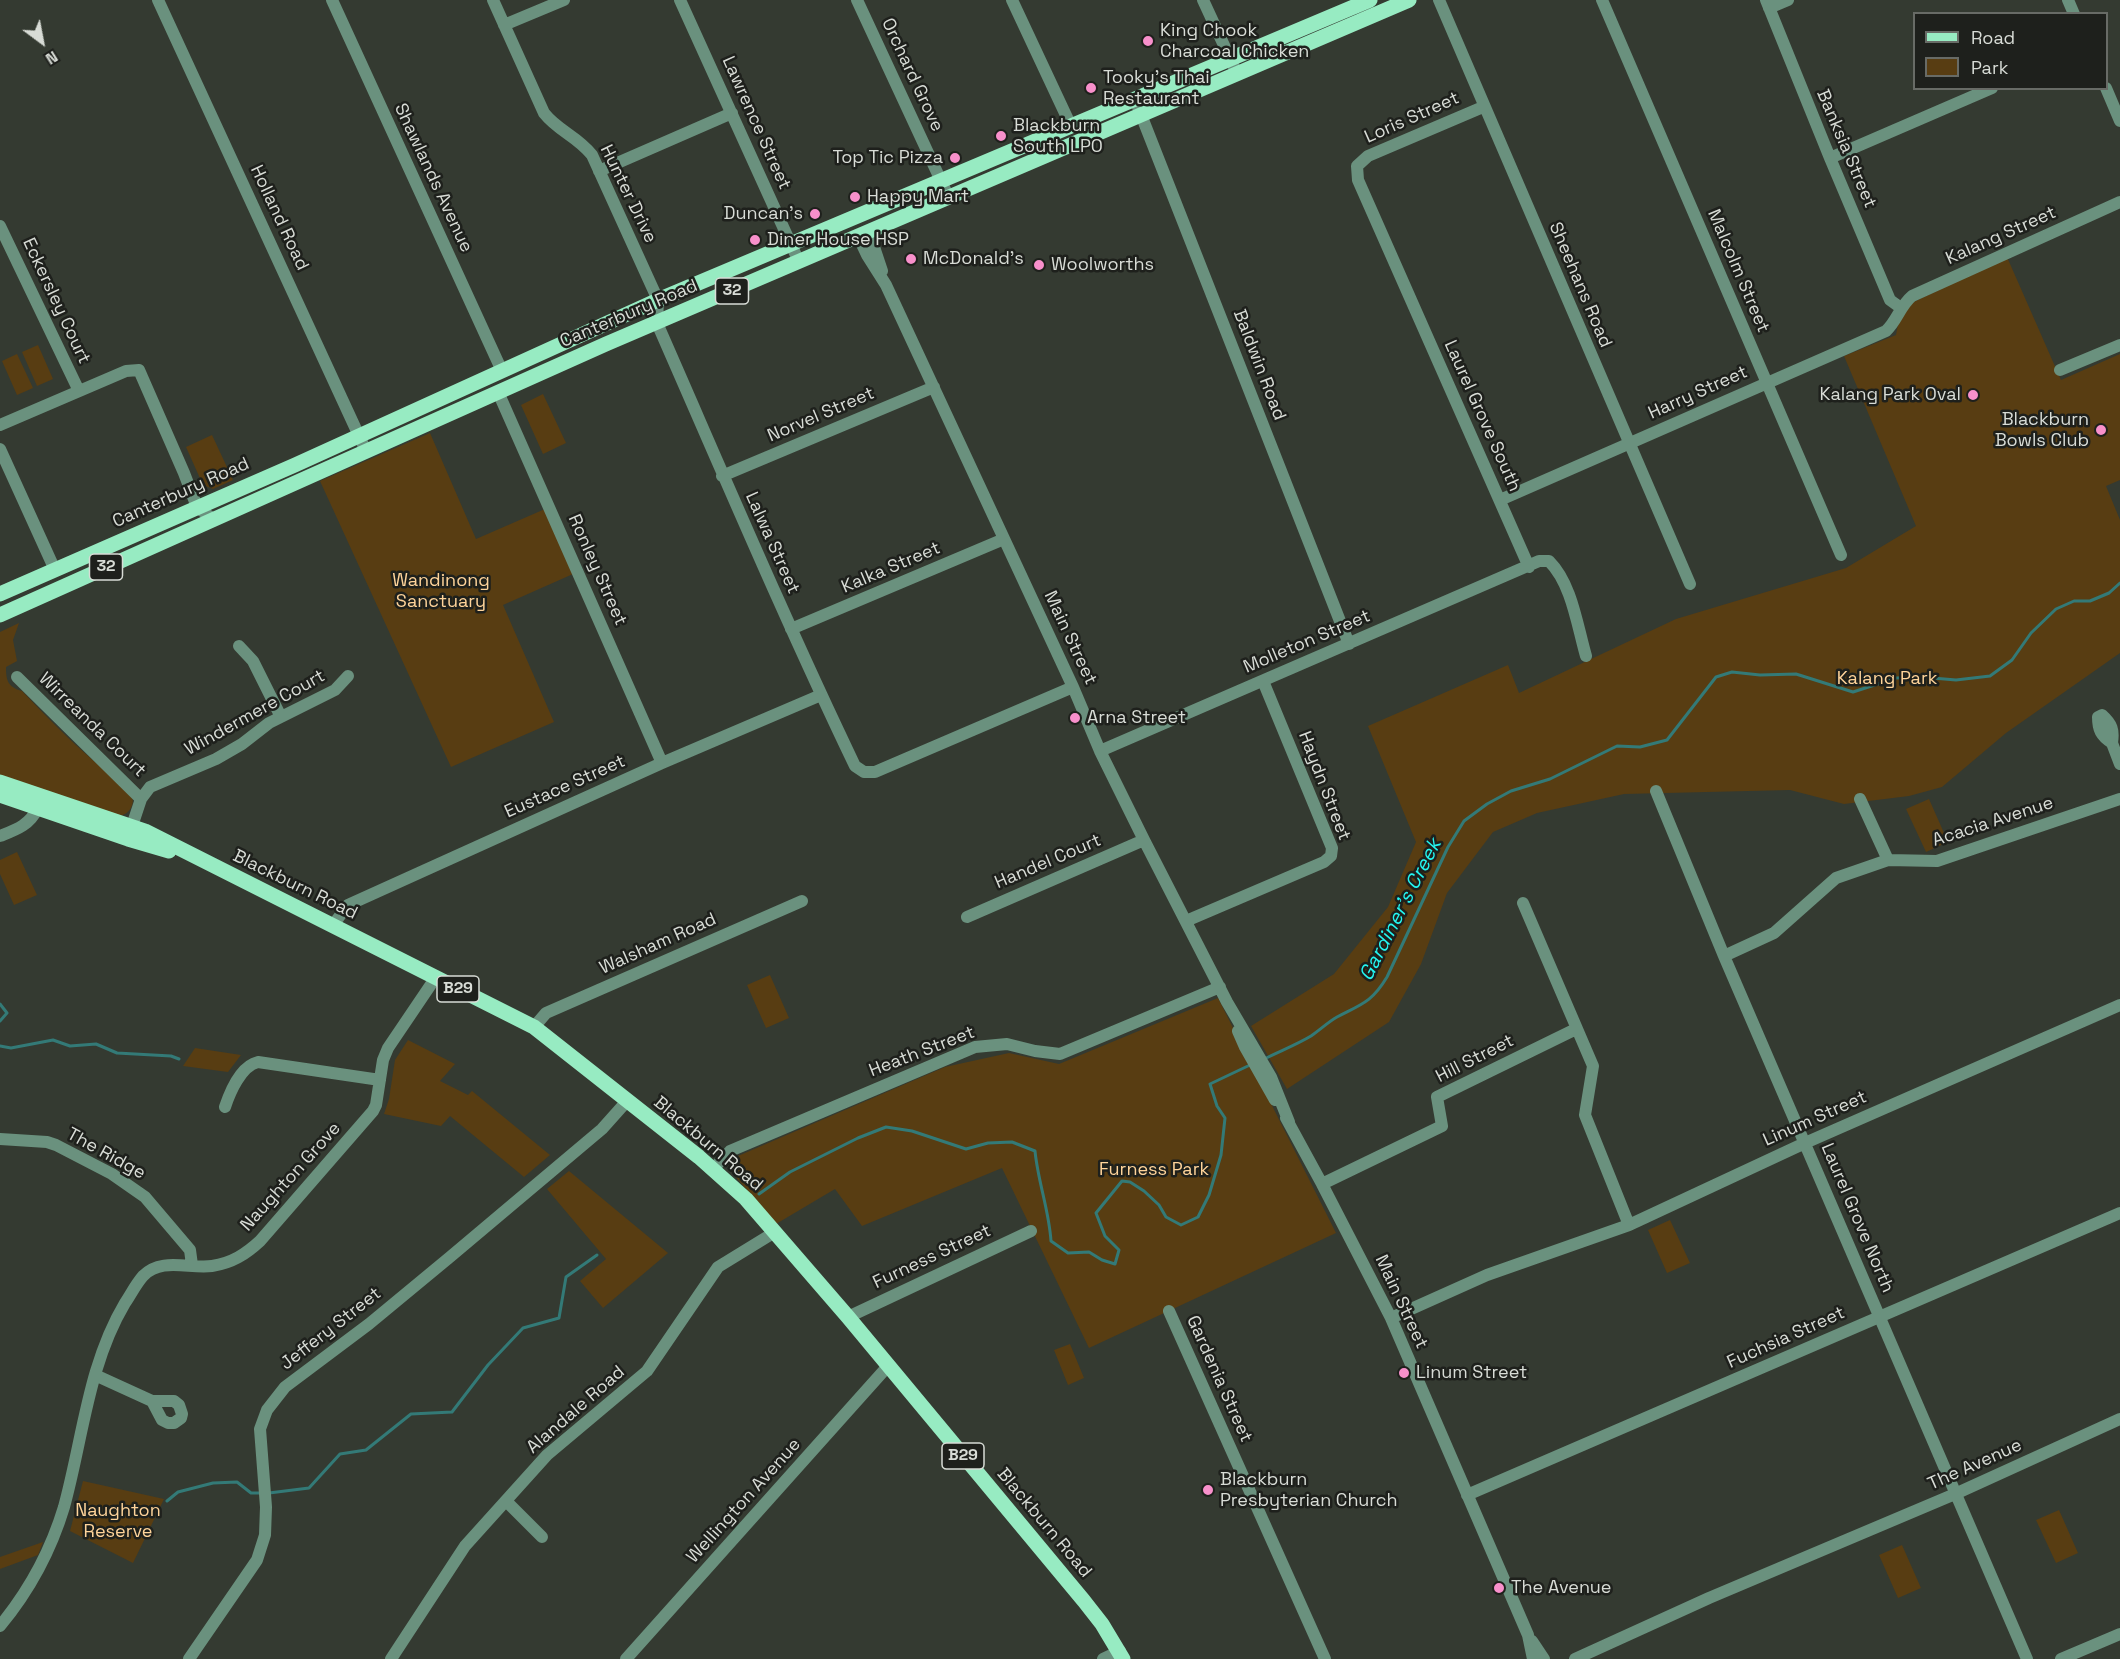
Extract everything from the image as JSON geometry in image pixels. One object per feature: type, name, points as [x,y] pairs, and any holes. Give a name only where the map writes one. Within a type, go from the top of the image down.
[{"type":"main road","name":"Canterbury Road","points":[[0,594],[658,300],[1370,0]]},
{"type":"main road","name":"Canterbury Road","points":[[0,615],[498,392],[1409,0]]},
{"type":"main road","points":[[855,218],[863,234]]},
{"type":"main road","points":[[496,373],[498,392]]},
{"type":"main road","name":"Blackburn Road","points":[[0,782],[101,830],[130,832]]},
{"type":"main road","name":"Blackburn Road","points":[[0,795],[79,808],[130,832],[195,858],[534,1027],[713,1169],[746,1200],[848,1317],[1102,1624],[1121,1655]]},
{"type":"main road","points":[[79,808],[101,830]]},
{"type":"street","name":"Holland Road","points":[[158,0],[366,451]]},
{"type":"street","name":"Shawlands Avenue","points":[[332,0],[496,373]]},
{"type":"street","name":"Hunter Drive","points":[[493,0],[544,113],[552,124],[582,143],[592,155],[658,300],[657,323]]},
{"type":"street","points":[[504,25],[564,0]]},
{"type":"street","name":"Lawrence Street","points":[[680,0],[800,262]]},
{"type":"street","name":"Orchard Grove","points":[[857,0],[949,198]]},
{"type":"street","points":[[1012,0],[1071,126]]},
{"type":"street","points":[[1203,0],[1237,75]]},
{"type":"street","name":"Sheehans Road","points":[[1439,0],[1689,584]]},
{"type":"street","name":"Malcolm Street","points":[[1602,0],[1841,555]]},
{"type":"street","points":[[1767,4],[1788,0]]},
{"type":"street","name":"Banksia Street","points":[[1767,4],[1890,300],[1901,308]]},
{"type":"street","points":[[1830,158],[1987,90]]},
{"type":"street","points":[[2107,90],[2120,121]]},
{"type":"street","name":"Baldwin Road","points":[[1134,99],[1349,644]]},
{"type":"street","name":"Loris Street","points":[[1358,166],[1368,156],[1483,107]]},
{"type":"street","points":[[599,171],[732,113]]},
{"type":"street","name":"Laurel Grove South","points":[[1358,166],[1358,180],[1529,567]]},
{"type":"street","name":"Kalang Street","points":[[1901,308],[1912,296],[2120,202]]},
{"type":"street","name":"Eckersley Court","points":[[0,226],[79,391]]},
{"type":"street","name":"Main Street","points":[[863,234],[867,255],[886,285],[934,387],[1073,687],[1100,751],[1252,1052],[1391,1318],[1528,1635],[1544,1659]]},
{"type":"street","name":"Harry Street","points":[[1500,500],[1886,331],[1901,308]]},
{"type":"street","name":"Lalwa Street","points":[[657,323],[722,476],[855,766],[864,772],[875,772],[1073,687]]},
{"type":"street","points":[[2061,370],[2120,345]]},
{"type":"street","points":[[0,425],[126,371],[139,370],[184,473],[213,519]]},
{"type":"street","name":"Norvel Street","points":[[722,476],[934,387]]},
{"type":"street","name":"Ronley Street","points":[[498,392],[662,763]]},
{"type":"street","points":[[0,449],[55,570]]},
{"type":"street","name":"Kalka Street","points":[[791,630],[1004,539]]},
{"type":"street","points":[[1529,567],[1539,561],[1549,561],[1557,569],[1571,603],[1586,656]]},
{"type":"street","name":"Molleton Street","points":[[1100,751],[1529,567]]},
{"type":"street","points":[[239,646],[253,661],[281,717]]},
{"type":"street","name":"Windermere Court","points":[[141,799],[150,787],[216,759],[281,717],[326,696],[343,684],[348,676]]},
{"type":"street","name":"Wirreanda Court","points":[[17,677],[141,799]]},
{"type":"street","name":"Haydn Street","points":[[1186,921],[1324,862],[1331,856],[1332,848],[1263,681]]},
{"type":"street","name":"Eustace Street","points":[[333,925],[348,905],[821,694]]},
{"type":"street","points":[[2112,743],[2120,764]]},
{"type":"street","name":"Laurel Grove North","points":[[1656,791],[1724,956],[2027,1659]]},
{"type":"street","points":[[130,832],[141,799]]},
{"type":"street","points":[[1860,799],[1888,860]]},
{"type":"street","name":"Acacia Avenue","points":[[1724,956],[1774,933],[1836,878],[1888,860],[1936,861],[2120,799]]},
{"type":"street","points":[[0,836],[25,825],[34,816],[40,802]]},
{"type":"street","name":"Handel Court","points":[[967,917],[1144,840]]},
{"type":"street","name":"Walsham Road","points":[[534,1027],[546,1013],[802,901]]},
{"type":"street","points":[[1522,903],[1593,1066],[1584,1115],[1629,1226]]},
{"type":"street","name":"Naughton Grove","points":[[0,1626],[30,1584],[54,1536],[71,1478],[100,1355],[121,1311],[142,1277],[161,1266],[219,1264],[240,1258],[249,1252],[369,1117],[376,1105],[383,1060],[388,1048],[436,977]]},
{"type":"street","name":"Heath Street","points":[[713,1169],[730,1151],[975,1047],[1007,1044],[1060,1054],[1220,987]]},
{"type":"street","name":"Linum Street","points":[[1391,1318],[1487,1275],[1629,1226],[1805,1143],[2120,1005]]},
{"type":"street","name":"Hill Street","points":[[1322,1184],[1442,1126],[1437,1097],[1576,1029]]},
{"type":"street","points":[[225,1107],[232,1090],[246,1069],[258,1062],[380,1080]]},
{"type":"street","name":"Jeffery Street","points":[[189,1659],[257,1560],[266,1535],[265,1480],[260,1429],[267,1410],[285,1387],[369,1324],[450,1257],[602,1128],[627,1101]]},
{"type":"street","name":"The Ridge","points":[[0,1139],[47,1142],[112,1174],[153,1204],[190,1250],[192,1265]]},
{"type":"street","name":"Fuchsia Street","points":[[1467,1495],[2120,1213]]},
{"type":"street","name":"Furness Street","points":[[848,1317],[1031,1231]]},
{"type":"street","name":"Alandale Road","points":[[391,1659],[465,1546],[547,1455],[647,1371],[718,1267],[775,1232]]},
{"type":"street","name":"Gardenia Street","points":[[1169,1311],[1325,1659]]},
{"type":"street","name":"Wellington Avenue","points":[[626,1659],[888,1366]]},
{"type":"street","points":[[95,1375],[152,1401]]},
{"type":"street","name":"The Avenue","points":[[1574,1658],[1955,1494],[2120,1419]]},
{"type":"street","points":[[507,1502],[542,1537]]},
{"type":"street","points":[[2061,1659],[2120,1634]]},
{"type":"street","name":"Main Street","points":[[1528,1635],[1533,1659]]},
{"type":"street","points":[[1103,1659],[1121,1655]]},
{"type":"green space","name":"Kalang Park","points":[[2007,257],[2061,380],[2120,354],[2120,480],[2106,486],[2120,520],[2120,653],[2006,733],[1942,787],[1909,796],[1844,804],[1790,790],[1624,794],[1537,813],[1493,832],[1447,893],[1421,964],[1389,1022],[1287,1089],[1251,1026],[1334,974],[1388,907],[1416,842],[1368,726],[1508,665],[1519,693],[1676,619],[1846,568],[1916,526],[1844,356],[1896,335],[1901,308]]},
{"type":"green space","points":[[38,345],[53,379],[37,386],[22,352]]},
{"type":"green space","points":[[17,354],[33,388],[17,395],[2,361]]},
{"type":"green space","points":[[543,394],[566,443],[543,454],[521,405]]},
{"type":"green space","name":"Wandinong Sanctuary","points":[[430,433],[476,539],[545,509],[573,574],[503,605],[554,722],[451,767],[320,481]]},
{"type":"green space","points":[[212,435],[233,480],[213,489],[203,485],[186,447]]},
{"type":"green space","points":[[19,623],[13,640],[17,661],[6,667],[9,683],[22,691],[85,754],[125,784],[133,800],[128,812],[120,816],[0,775],[0,632]]},
{"type":"green space","points":[[1929,799],[1948,842],[1926,852],[1906,809]]},
{"type":"green space","points":[[17,852],[37,895],[14,905],[0,874],[0,860]]},
{"type":"green space","points":[[770,975],[789,1018],[766,1028],[747,985]]},
{"type":"green space","name":"Furness Park","points":[[1218,998],[1336,1233],[1089,1348],[1002,1168],[862,1226],[835,1189],[776,1224],[729,1169],[731,1159],[945,1067],[1009,1053],[1059,1064]]},
{"type":"green space","points":[[408,1040],[455,1064],[440,1081],[468,1095],[472,1091],[550,1155],[524,1177],[450,1116],[441,1126],[384,1114],[389,1099],[395,1060]]},
{"type":"green space","points":[[195,1048],[241,1055],[228,1072],[183,1066]]},
{"type":"green space","points":[[569,1171],[668,1253],[603,1308],[580,1281],[606,1259],[547,1189]]},
{"type":"green space","points":[[1670,1220],[1690,1263],[1667,1273],[1648,1230]]},
{"type":"green space","points":[[1070,1344],[1084,1378],[1068,1385],[1054,1350]]},
{"type":"green space","name":"Naughton Reserve","points":[[83,1481],[164,1499],[133,1563],[70,1531]]},
{"type":"green space","points":[[2059,1510],[2078,1553],[2056,1563],[2036,1520]]},
{"type":"green space","points":[[43,1542],[38,1555],[0,1569],[0,1557]]},
{"type":"green space","points":[[1902,1545],[1921,1588],[1898,1598],[1879,1555]]},
{"type":"waterway","name":"Gardiner's Creek","points":[[1264,1059],[1311,1036],[1334,1019],[1366,1002],[1376,992],[1387,977],[1448,847],[1464,821],[1487,804],[1511,791],[1550,779],[1617,746],[1640,747],[1667,740],[1716,677],[1732,672],[1760,675],[1796,674],[1853,692],[1896,678],[1921,677],[1956,680],[1990,676],[2012,660],[2031,633],[2056,609],[2074,601],[2090,601],[2109,593],[2120,583]]},
{"type":"waterway","points":[[0,1004],[7,1013],[0,1021]]},
{"type":"waterway","points":[[0,1046],[11,1048],[53,1040],[70,1046],[96,1044],[117,1053],[171,1056],[179,1059]]},
{"type":"waterway","name":"Gardiner's Creek","points":[[759,1194],[790,1172],[858,1138],[886,1127],[912,1131],[966,1149],[988,1143],[1012,1142],[1035,1151],[1051,1241],[1068,1253],[1089,1252],[1102,1260],[1115,1264],[1119,1250],[1105,1236],[1096,1213],[1122,1181],[1130,1182],[1144,1191],[1159,1205],[1166,1217],[1181,1225],[1198,1217],[1209,1195],[1221,1155],[1225,1118],[1217,1106],[1210,1084],[1250,1065]]},
{"type":"waterway","points":[[269,1493],[309,1488],[340,1454],[366,1450],[411,1414],[452,1412],[488,1365],[523,1328],[559,1318],[566,1277],[597,1255]]},
{"type":"waterway","points":[[167,1501],[178,1492],[213,1483],[237,1482],[251,1493],[262,1493]]},
{"type":"place","name":"King Chook Charcoal Chicken","points":[[1148,41]]},
{"type":"place","name":"Tooky's Thai Restaurant","points":[[1091,88]]},
{"type":"place","name":"Blackburn South LPO","points":[[1001,136]]},
{"type":"place","name":"Top Tic Pizza","points":[[955,158]]},
{"type":"place","name":"Happy Mart","points":[[855,197]]},
{"type":"place","name":"Duncan's","points":[[815,214]]},
{"type":"place","name":"Diner House HSP","points":[[755,240]]},
{"type":"place","name":"McDonald's","points":[[911,259]]},
{"type":"place","name":"Woolworths","points":[[1039,265]]},
{"type":"place","name":"Kalang Park Oval","points":[[1973,395]]},
{"type":"place","name":"Blackburn Bowls Club","points":[[2101,430]]},
{"type":"place","name":"Arna Street","points":[[1075,718]]},
{"type":"place","name":"Linum Street","points":[[1404,1373]]},
{"type":"place","name":"Blackburn Presbyterian Church","points":[[1208,1490]]},
{"type":"place","name":"The Avenue","points":[[1499,1588]]}]
